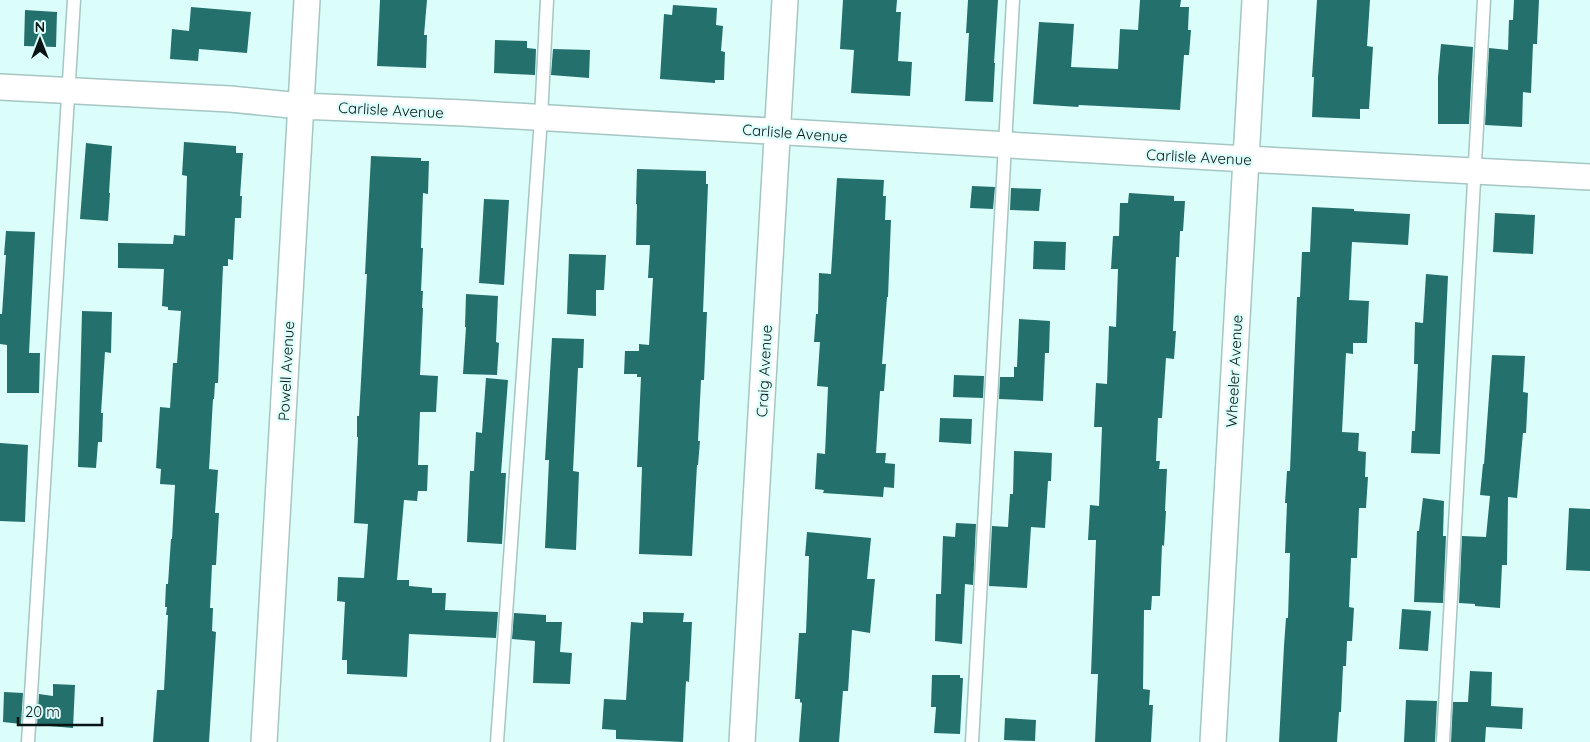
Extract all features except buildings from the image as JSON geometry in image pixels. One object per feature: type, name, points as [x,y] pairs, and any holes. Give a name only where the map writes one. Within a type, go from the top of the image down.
[{"type":"street","name":"Powell Avenue","points":[[264,742],[307,0]]},
{"type":"street","name":"Craig Avenue","points":[[742,742],[785,0]]},
{"type":"street","name":"Wheeler Avenue","points":[[1213,742],[1255,0]]},
{"type":"street","name":"Carlisle Avenue","points":[[0,87],[230,99],[301,106],[542,118],[1006,146],[1474,170],[1590,178]]},
{"type":"lane","points":[[28,742],[74,0]]},
{"type":"lane","points":[[497,742],[542,118],[547,0]]},
{"type":"lane","points":[[972,742],[1013,0]]},
{"type":"lane","points":[[1443,742],[1484,0]]}]
